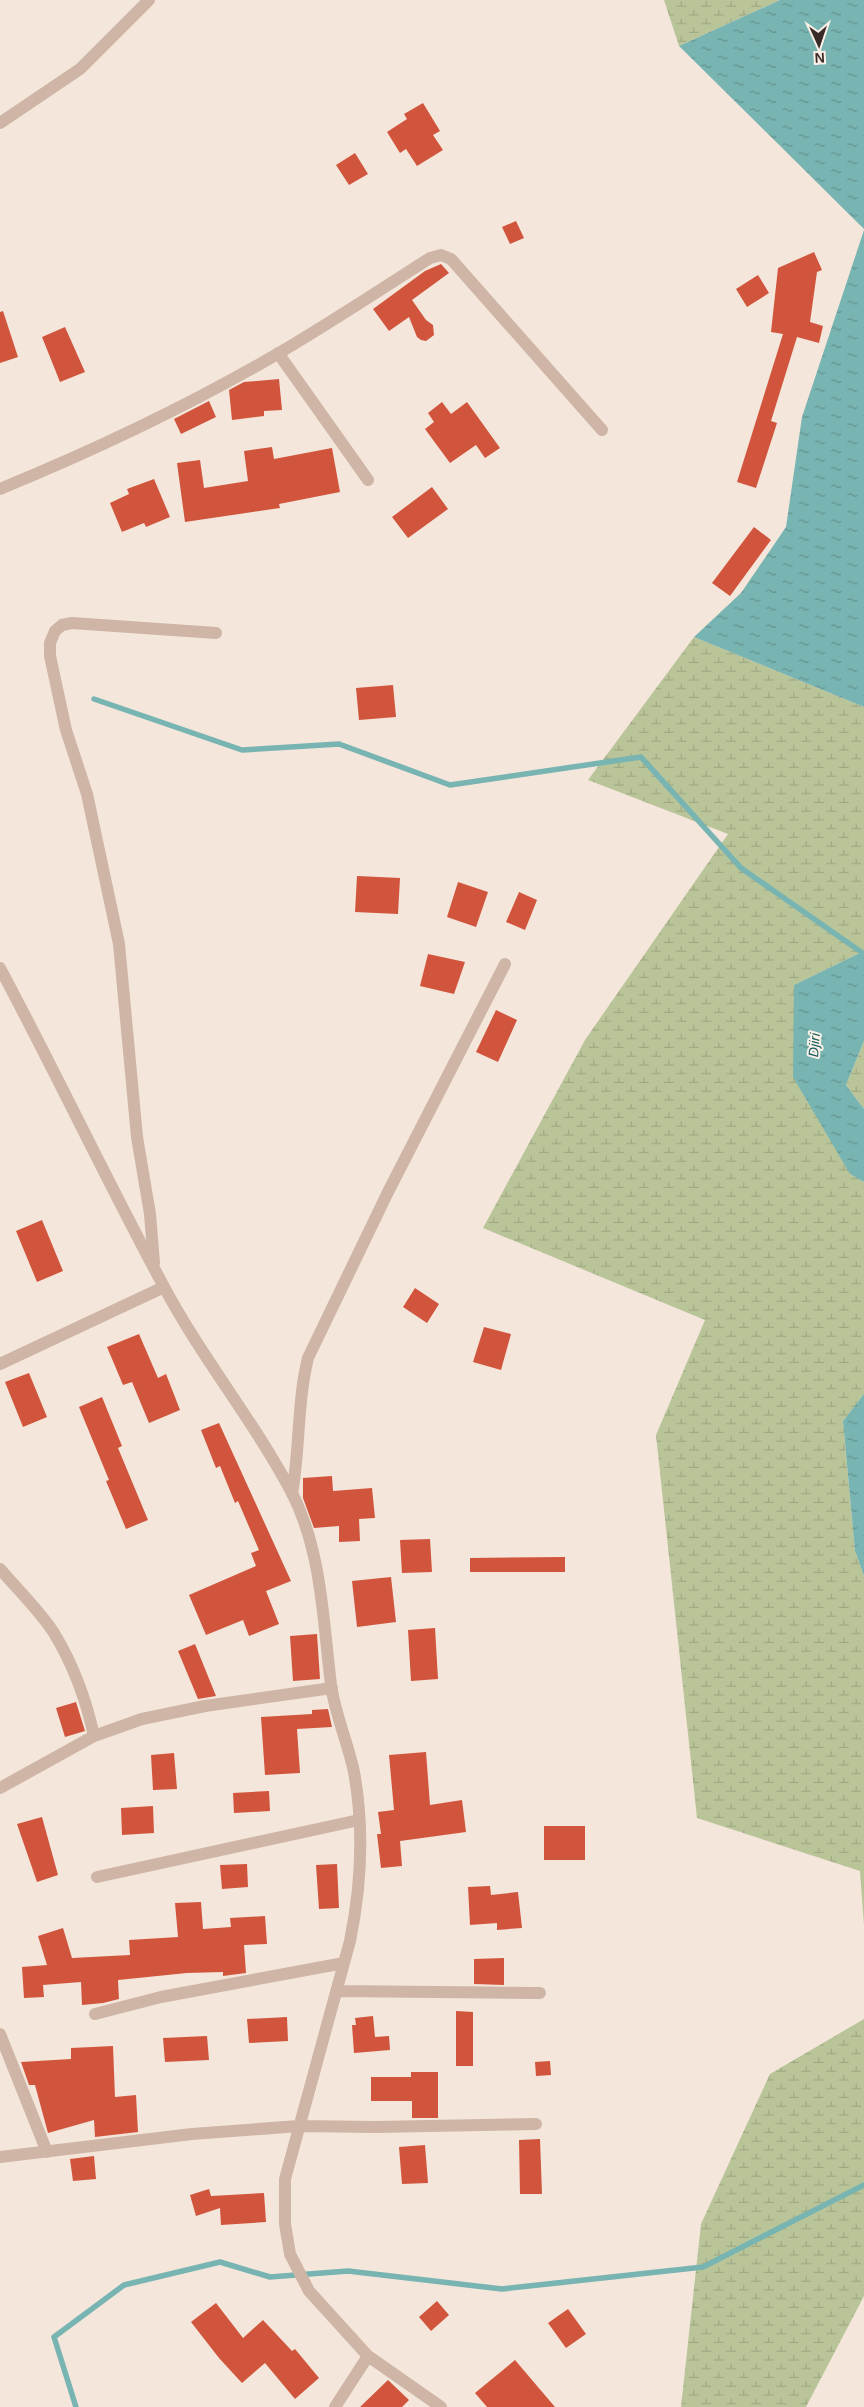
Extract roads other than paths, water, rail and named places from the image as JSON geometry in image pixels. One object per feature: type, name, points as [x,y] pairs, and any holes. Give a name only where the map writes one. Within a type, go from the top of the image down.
[{"type":"street","points":[[0,123],[80,69],[149,0]]},
{"type":"street","points":[[0,490],[121,436],[278,354],[430,258],[441,255],[451,259],[602,430]]},
{"type":"street","points":[[278,354],[368,480]]},
{"type":"street","points":[[154,1267],[151,1224],[137,1137],[120,944],[87,794],[66,730],[52,670],[50,643],[55,631],[62,625],[72,623],[216,633]]},
{"type":"street","points":[[292,1494],[297,1463],[302,1380],[308,1358],[388,1192],[505,964]]},
{"type":"street","points":[[0,968],[164,1287],[292,1494],[306,1533],[318,1578],[332,1688],[354,1775],[360,1870],[357,1907],[344,1963],[285,2179],[285,2224],[290,2254],[309,2291],[368,2356],[441,2407]]},
{"type":"street","points":[[0,1364],[164,1287]]},
{"type":"street","points":[[0,1569],[53,1632],[78,1678],[86,1701],[94,1736]]},
{"type":"street","points":[[0,1788],[94,1736],[142,1719],[332,1688]]},
{"type":"street","points":[[97,1877],[358,1820]]},
{"type":"street","points":[[95,2014],[161,1997],[344,1963]]},
{"type":"street","points":[[337,1991],[540,1993]]},
{"type":"street","points":[[0,2034],[47,2152]]},
{"type":"street","points":[[0,2157],[192,2134],[300,2126],[376,2128],[536,2124]]},
{"type":"street","points":[[335,2407],[368,2356]]},
{"type":"water","points":[[780,0],[864,0],[864,229],[679,46]]},
{"type":"water","points":[[864,230],[864,707],[694,637],[741,593],[786,527],[802,417]]},
{"type":"water","name":"Djiri","points":[[864,951],[864,1041],[846,1085],[864,1109],[864,1182],[850,1174],[793,1077],[794,985]]},
{"type":"water","points":[[864,1394],[864,1576],[855,1551],[843,1421]]},
{"type":"waterway","points":[[94,699],[242,750],[339,744],[450,785],[641,757],[741,868],[864,954]]},
{"type":"waterway","points":[[76,2407],[54,2337],[124,2285],[220,2262],[270,2277],[348,2271],[502,2289],[703,2267],[864,2185]]}]
